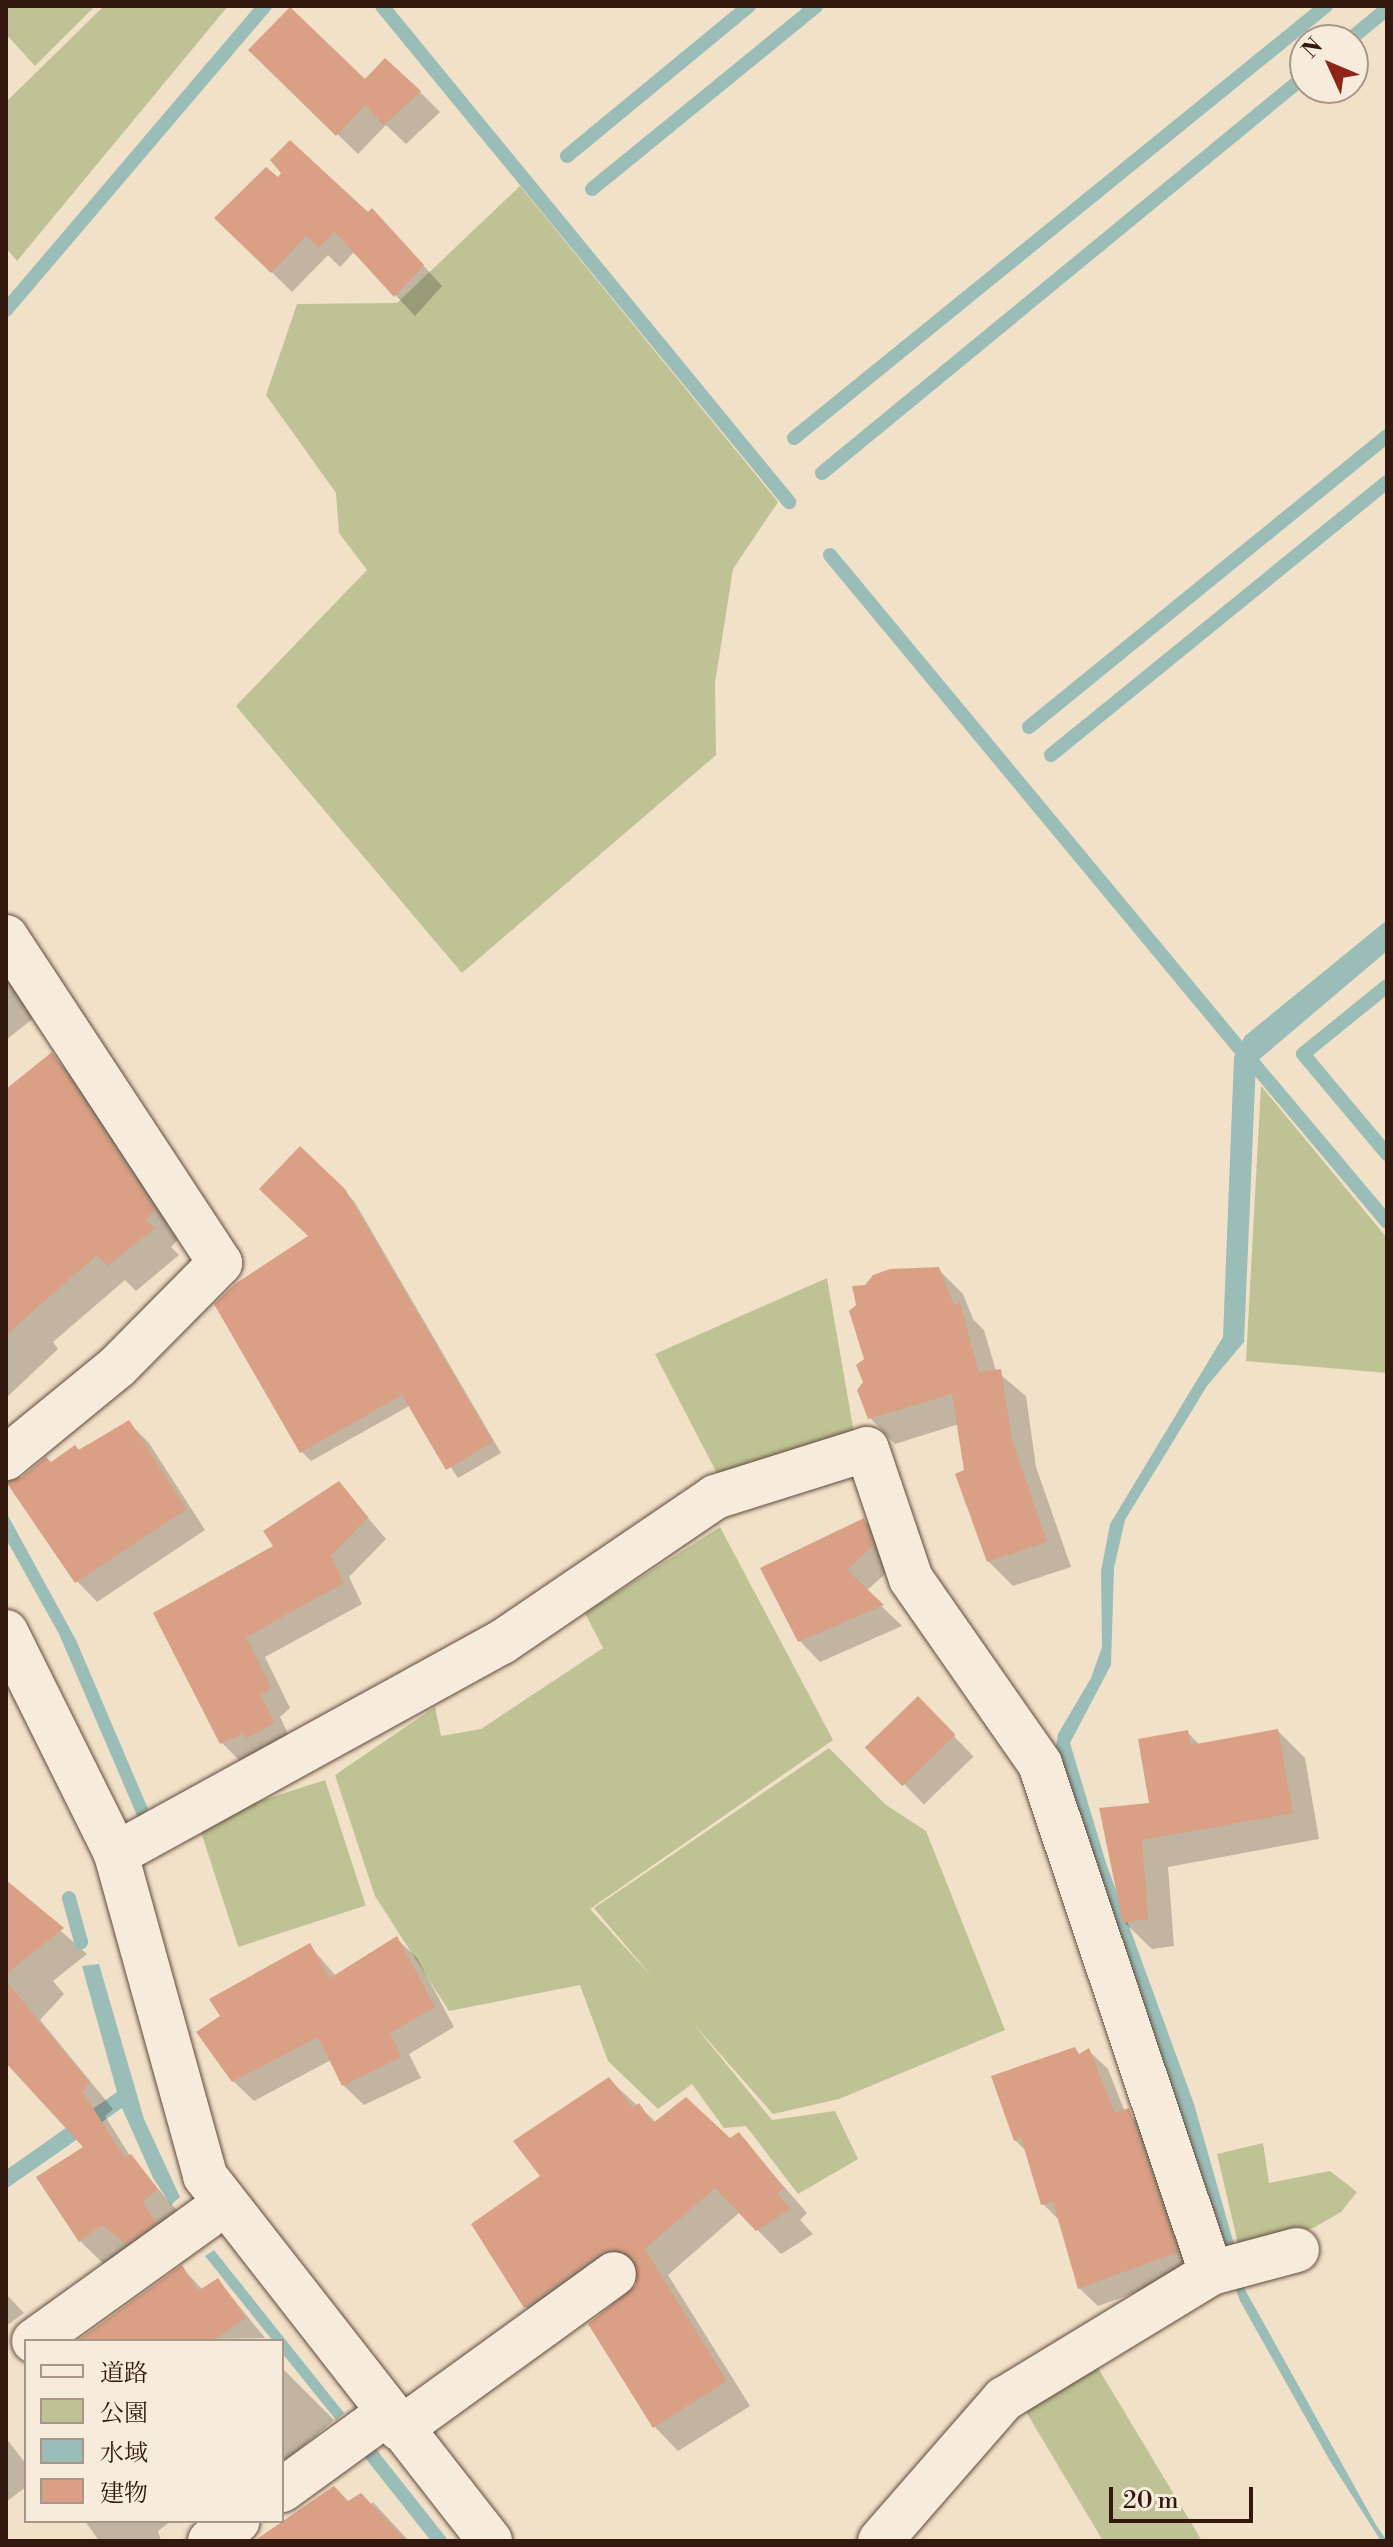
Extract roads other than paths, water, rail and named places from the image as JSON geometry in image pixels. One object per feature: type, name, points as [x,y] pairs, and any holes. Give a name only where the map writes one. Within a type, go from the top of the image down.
[{"type":"street","points":[[6,937],[220,1263],[117,1367],[6,1458]]},
{"type":"street","points":[[116,1854],[502,1642],[715,1497],[867,1449],[911,1579],[1040,1764],[1211,2273]]},
{"type":"street","points":[[10,1650],[116,1854],[205,2176],[490,2541]]},
{"type":"street","points":[[37,2339],[226,2203]]},
{"type":"street","points":[[880,2541],[1004,2399],[1211,2273],[1297,2250]]},
{"type":"street","points":[[284,2489],[394,2421],[614,2274]]},
{"type":"street","points":[[6,2361],[24,2348]]},
{"type":"street","points":[[210,2541],[235,2523]]},
{"type":"water","points":[[1387,920],[1387,951],[1256,1062],[1244,1342],[1207,1386],[1125,1520],[1114,1568],[1111,1665],[1070,1743],[1106,1863],[1194,2104],[1237,2255],[1229,2255],[1056,1746],[1058,1734],[1091,1678],[1102,1647],[1101,1571],[1110,1524],[1223,1337],[1234,1057],[1245,1036]]},
{"type":"water","points":[[6,1512],[76,1640],[148,1809],[139,1820],[59,1634],[6,1539]]},
{"type":"water","points":[[99,1964],[144,2119],[180,2197],[171,2205],[153,2178],[122,2108],[6,2189],[6,2170],[117,2092],[82,1966]]},
{"type":"water","points":[[214,2250],[344,2413],[336,2420],[284,2355],[284,2339],[271,2339],[205,2256]]},
{"type":"water","points":[[1243,2286],[1387,2541],[1381,2541],[1330,2461],[1240,2301],[1236,2290]]},
{"type":"waterway","points":[[6,310],[265,6]]},
{"type":"waterway","points":[[382,6],[789,502]]},
{"type":"waterway","points":[[567,156],[749,6]]},
{"type":"waterway","points":[[592,189],[816,6]]},
{"type":"waterway","points":[[794,438],[1326,6]]},
{"type":"waterway","points":[[1369,24],[1387,9]]},
{"type":"waterway","points":[[822,473],[1289,89]]},
{"type":"waterway","points":[[1029,727],[1387,436]]},
{"type":"waterway","points":[[1051,755],[1387,482]]},
{"type":"waterway","points":[[830,555],[1249,1060]]},
{"type":"waterway","points":[[1387,986],[1303,1054],[1387,1154]]},
{"type":"waterway","points":[[1249,1058],[1387,1222]]},
{"type":"waterway","points":[[69,1898],[81,1942]]},
{"type":"waterway","points":[[371,2454],[440,2541]]}]
